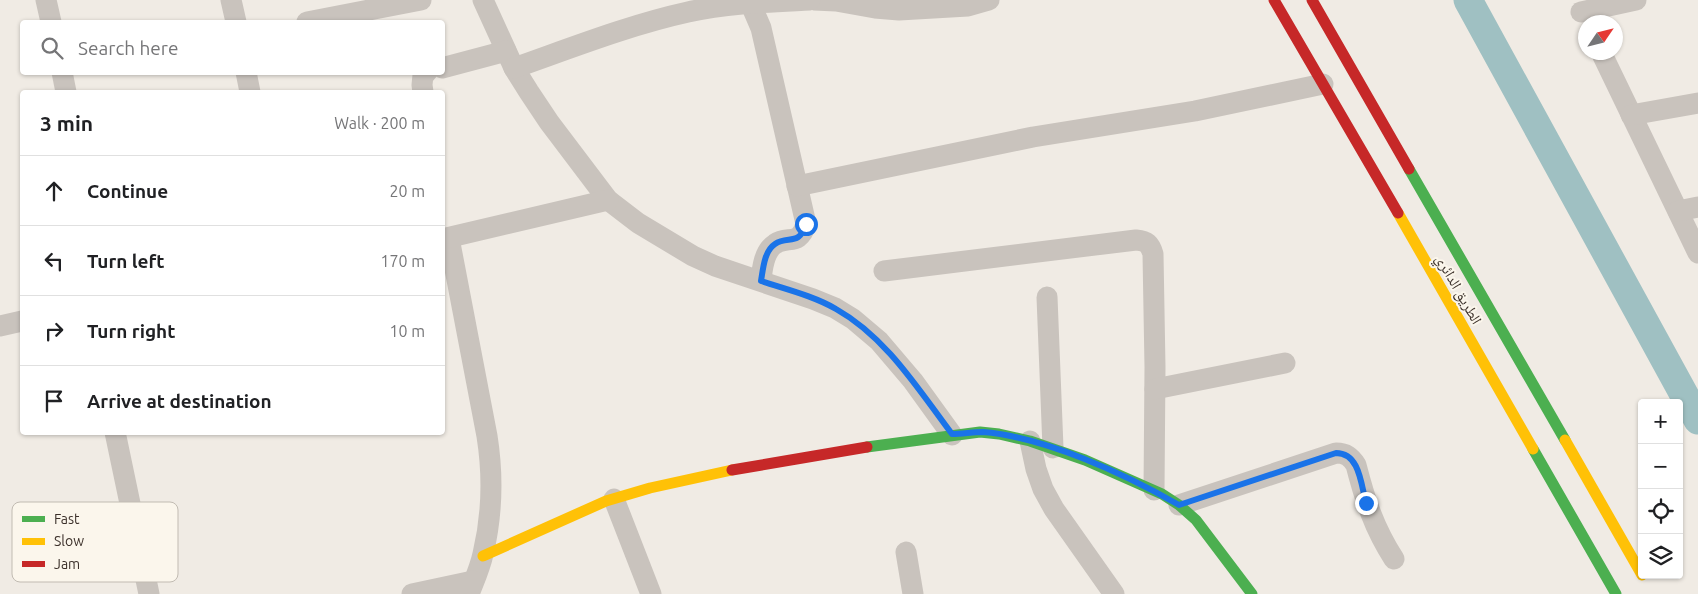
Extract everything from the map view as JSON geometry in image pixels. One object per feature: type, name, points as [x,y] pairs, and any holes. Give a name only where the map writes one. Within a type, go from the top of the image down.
[{"type":"main road","name":"الطريق الدائري","points":[[1274,0],[1616,594]]},
{"type":"main road","name":"الطريق الدائري","points":[[1312,0],[1638,568]]},
{"type":"main road","points":[[482,556],[614,499],[650,488],[747,467],[952,434],[980,432],[999,434],[1053,448],[1154,490],[1179,505],[1196,520],[1252,594]]},
{"type":"main road","name":"الطريق الدائري","points":[[1644,579],[1649,588]]},
{"type":"street","points":[[46,0],[51,20]]},
{"type":"street","points":[[231,0],[236,20]]},
{"type":"street","points":[[317,20],[421,0]]},
{"type":"street","points":[[483,0],[510,60],[549,122],[608,200],[638,223],[693,256],[715,266],[835,308],[869,332],[912,381],[952,434]]},
{"type":"street","points":[[445,68],[510,60],[689,12],[749,1],[810,0]]},
{"type":"street","points":[[814,0],[836,1],[899,10],[968,6],[990,0]]},
{"type":"street","points":[[1581,12],[1636,0]]},
{"type":"street","points":[[749,1],[760,28],[806,224],[804,232],[798,238],[775,244],[770,250],[763,264],[761,281]]},
{"type":"street","points":[[1605,60],[1631,114],[1688,209],[1698,253]]},
{"type":"street","points":[[63,75],[66,90]]},
{"type":"street","points":[[247,75],[250,90]]},
{"type":"street","points":[[423,75],[423,90]]},
{"type":"street","points":[[797,186],[1033,137],[1195,111],[1323,84]]},
{"type":"street","points":[[1631,114],[1698,103]]},
{"type":"street","points":[[412,594],[471,588],[482,556],[488,519],[491,469],[490,452],[446,238],[608,200]]},
{"type":"street","points":[[884,271],[1136,240],[1145,241],[1150,244],[1153,254],[1154,490]]},
{"type":"street","points":[[1046,297],[1053,448]]},
{"type":"street","points":[[0,326],[20,321]]},
{"type":"street","points":[[1155,389],[1284,363]]},
{"type":"street","points":[[116,435],[130,502]]},
{"type":"street","points":[[1030,441],[1043,490],[1054,509],[1114,594]]},
{"type":"street","points":[[1179,505],[1336,453],[1343,453],[1352,458],[1356,465],[1371,518],[1394,559]]},
{"type":"street","points":[[614,499],[651,594]]},
{"type":"street","points":[[906,552],[913,594]]},
{"type":"waterway","points":[[1468,0],[1698,420]]},
{"type":"traffic: fast","points":[[1409,169],[1565,440]]},
{"type":"traffic: fast","points":[[867,447],[980,432],[1030,441],[1085,460],[1162,494],[1179,505],[1196,520],[1252,594]]},
{"type":"traffic: fast","points":[[1533,449],[1616,594]]},
{"type":"traffic: slow","points":[[1398,213],[1533,449]]},
{"type":"traffic: slow","points":[[1565,440],[1638,568]]},
{"type":"traffic: slow","points":[[483,556],[606,501],[650,488],[732,470]]},
{"type":"traffic: jam","points":[[1274,0],[1398,213]]},
{"type":"traffic: jam","points":[[1312,0],[1409,169]]},
{"type":"traffic: jam","points":[[732,470],[867,447]]},
{"type":"route","points":[[806,224],[804,232],[798,238],[775,244],[770,250],[763,264],[761,281],[814,299],[835,308],[853,319],[879,341],[952,434],[980,432],[999,434],[1053,448],[1162,494],[1179,505],[1336,453],[1343,453],[1352,458],[1356,465],[1366,503]]}]
